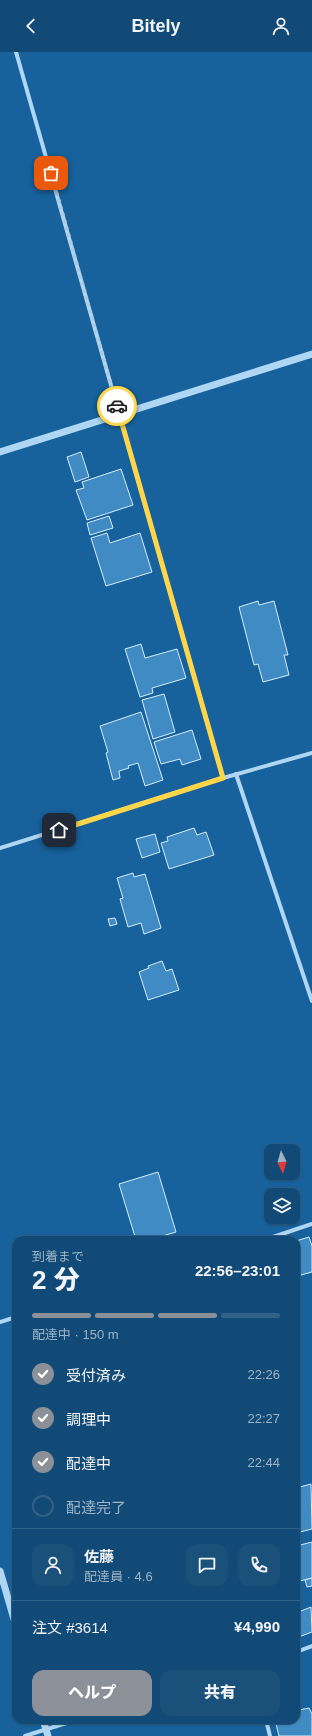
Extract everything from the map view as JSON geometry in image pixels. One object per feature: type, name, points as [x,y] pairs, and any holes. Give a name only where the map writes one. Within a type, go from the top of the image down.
[{"type":"street","points":[[16,52],[223,778]]},
{"type":"street","points":[[0,452],[312,354]]},
{"type":"street","points":[[0,848],[236,774],[312,754]]},
{"type":"street","points":[[236,774],[312,1001]]},
{"type":"street","points":[[276,1236],[312,1224]]},
{"type":"street","points":[[0,1322],[12,1318]]},
{"type":"street","points":[[0,1571],[12,1612]]},
{"type":"street","points":[[300,1650],[312,1646]]},
{"type":"street","points":[[25,1736],[47,1732],[66,1724]]},
{"type":"street","points":[[267,1724],[270,1736]]},
{"type":"building","points":[[81,452],[89,477],[75,482],[67,457]]},
{"type":"building","points":[[121,469],[133,505],[87,520],[76,490],[84,488],[82,482]]},
{"type":"building","points":[[109,516],[113,528],[90,535],[87,523]]},
{"type":"building","points":[[107,533],[110,543],[140,533],[152,572],[106,586],[91,538]]},
{"type":"building","points":[[258,601],[259,605],[274,601],[288,655],[284,655],[289,675],[263,682],[258,664],[254,665],[239,607]]},
{"type":"building","points":[[141,644],[145,658],[177,649],[186,678],[152,688],[153,693],[140,697],[125,649]]},
{"type":"building","points":[[164,694],[175,732],[153,739],[142,700]]},
{"type":"building","points":[[141,712],[163,780],[145,786],[138,763],[119,771],[120,778],[113,780],[106,753],[108,752],[100,726]]},
{"type":"building","points":[[192,730],[201,759],[182,765],[180,759],[161,764],[154,742]]},
{"type":"building","points":[[194,828],[197,835],[206,832],[214,855],[169,869],[161,843],[168,841],[167,837]]},
{"type":"building","points":[[155,834],[160,852],[142,858],[136,839]]},
{"type":"building","points":[[133,873],[134,877],[145,874],[161,928],[144,934],[141,923],[128,927],[120,899],[123,898],[117,878]]},
{"type":"building","points":[[115,918],[117,924],[110,926],[108,919]]},
{"type":"building","points":[[162,961],[166,971],[172,969],[179,990],[148,1000],[139,972],[149,968],[148,966]]},
{"type":"building","points":[[158,1172],[176,1232],[162,1236],[135,1236],[119,1184]]},
{"type":"building","points":[[309,1237],[312,1246],[312,1272],[301,1275],[300,1271],[300,1240]]},
{"type":"building","points":[[311,1484],[312,1529],[300,1532],[300,1487]]},
{"type":"building","points":[[312,1542],[312,1578],[300,1581],[300,1545]]},
{"type":"building","points":[[312,1578],[312,1586],[307,1587],[305,1580]]},
{"type":"building","points":[[311,1607],[312,1632],[300,1636],[300,1611]]},
{"type":"building","points":[[309,1708],[312,1714],[312,1736],[279,1736],[276,1724],[300,1724],[300,1710]]},
{"type":"way so far","points":[[51,173],[117,406]]},
{"type":"route","points":[[59,830],[223,778],[117,406]]}]
